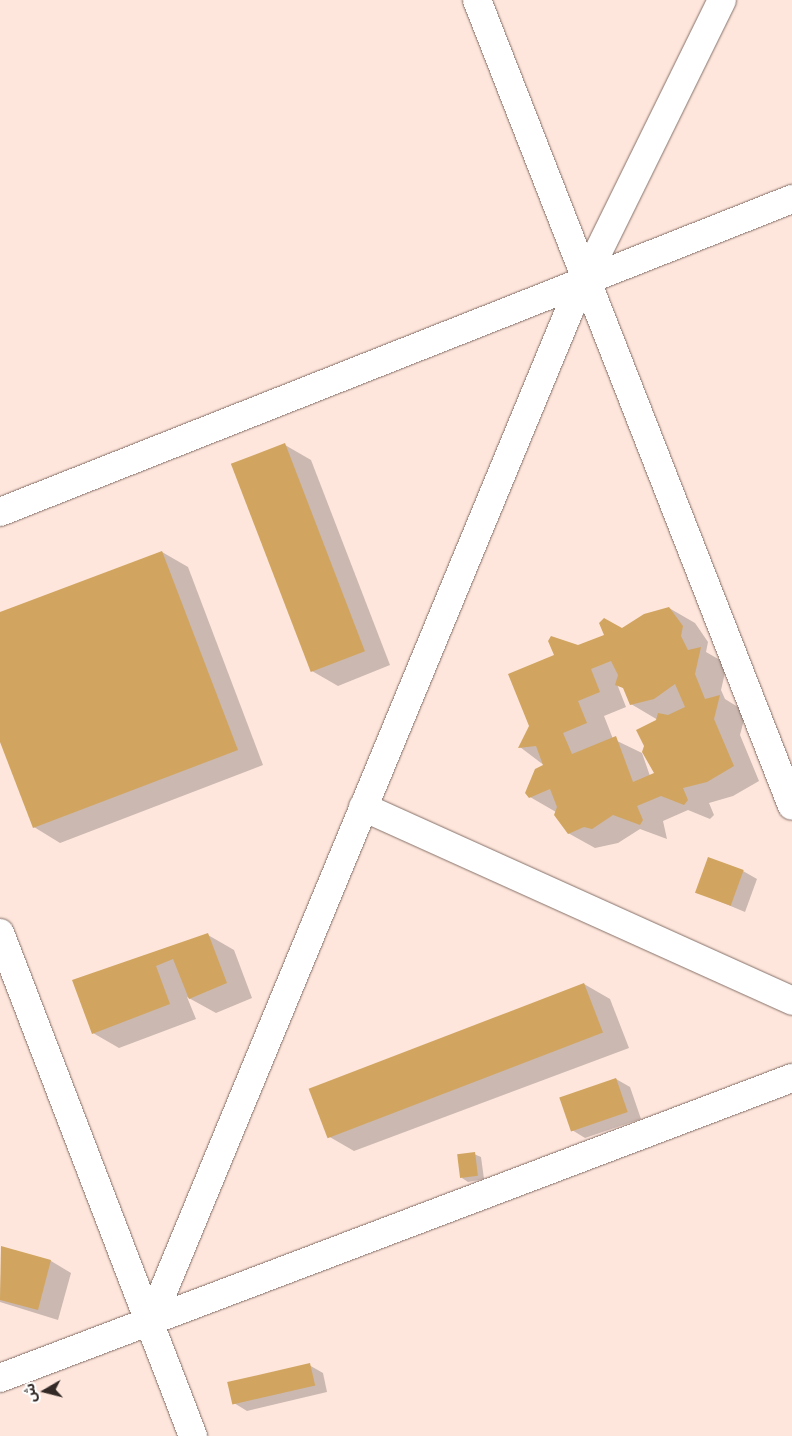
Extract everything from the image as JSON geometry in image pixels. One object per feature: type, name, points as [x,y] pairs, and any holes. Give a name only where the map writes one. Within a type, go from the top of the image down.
[{"type":"street","points":[[477,0],[792,806]]},
{"type":"street","points":[[150,1322],[363,807],[586,279],[722,0]]},
{"type":"street","points":[[0,512],[792,199]]},
{"type":"street","points":[[363,807],[792,1001]]},
{"type":"street","points":[[0,933],[193,1436]]},
{"type":"street","points":[[0,1378],[792,1078]]},
{"type":"building","points":[[285,443],[365,651],[311,672],[231,464]]},
{"type":"building","points":[[162,551],[238,750],[33,828],[0,742],[0,612]]},
{"type":"building","points":[[669,607],[683,626],[681,636],[688,650],[701,647],[695,674],[705,699],[720,695],[714,719],[734,766],[707,782],[683,788],[688,800],[684,805],[661,796],[637,806],[643,820],[640,825],[613,815],[592,829],[584,827],[568,834],[554,815],[557,807],[550,789],[529,798],[525,793],[535,769],[543,765],[536,746],[518,748],[529,726],[508,674],[554,655],[548,641],[551,636],[578,645],[604,635],[599,623],[604,618],[622,628],[644,614]],"holes":[[[611,661],[618,675],[615,685],[623,688],[630,705],[654,699],[675,684],[685,707],[668,715],[658,713],[656,720],[636,730],[644,746],[642,752],[654,773],[633,782],[616,736],[572,754],[563,733],[587,723],[578,701],[600,692],[591,669]]]},
{"type":"building","points":[[708,857],[744,870],[731,906],[695,893]]},
{"type":"building","points":[[208,933],[227,983],[189,999],[173,959],[156,966],[170,1004],[92,1034],[72,980]]},
{"type":"building","points":[[584,983],[603,1032],[328,1138],[309,1089]]},
{"type":"building","points":[[616,1078],[628,1112],[571,1132],[559,1098]]},
{"type":"building","points":[[475,1152],[478,1176],[460,1178],[457,1154]]},
{"type":"building","points":[[1,1246],[51,1260],[38,1310],[0,1300]]},
{"type":"building","points":[[310,1363],[315,1385],[232,1405],[227,1382]]}]
